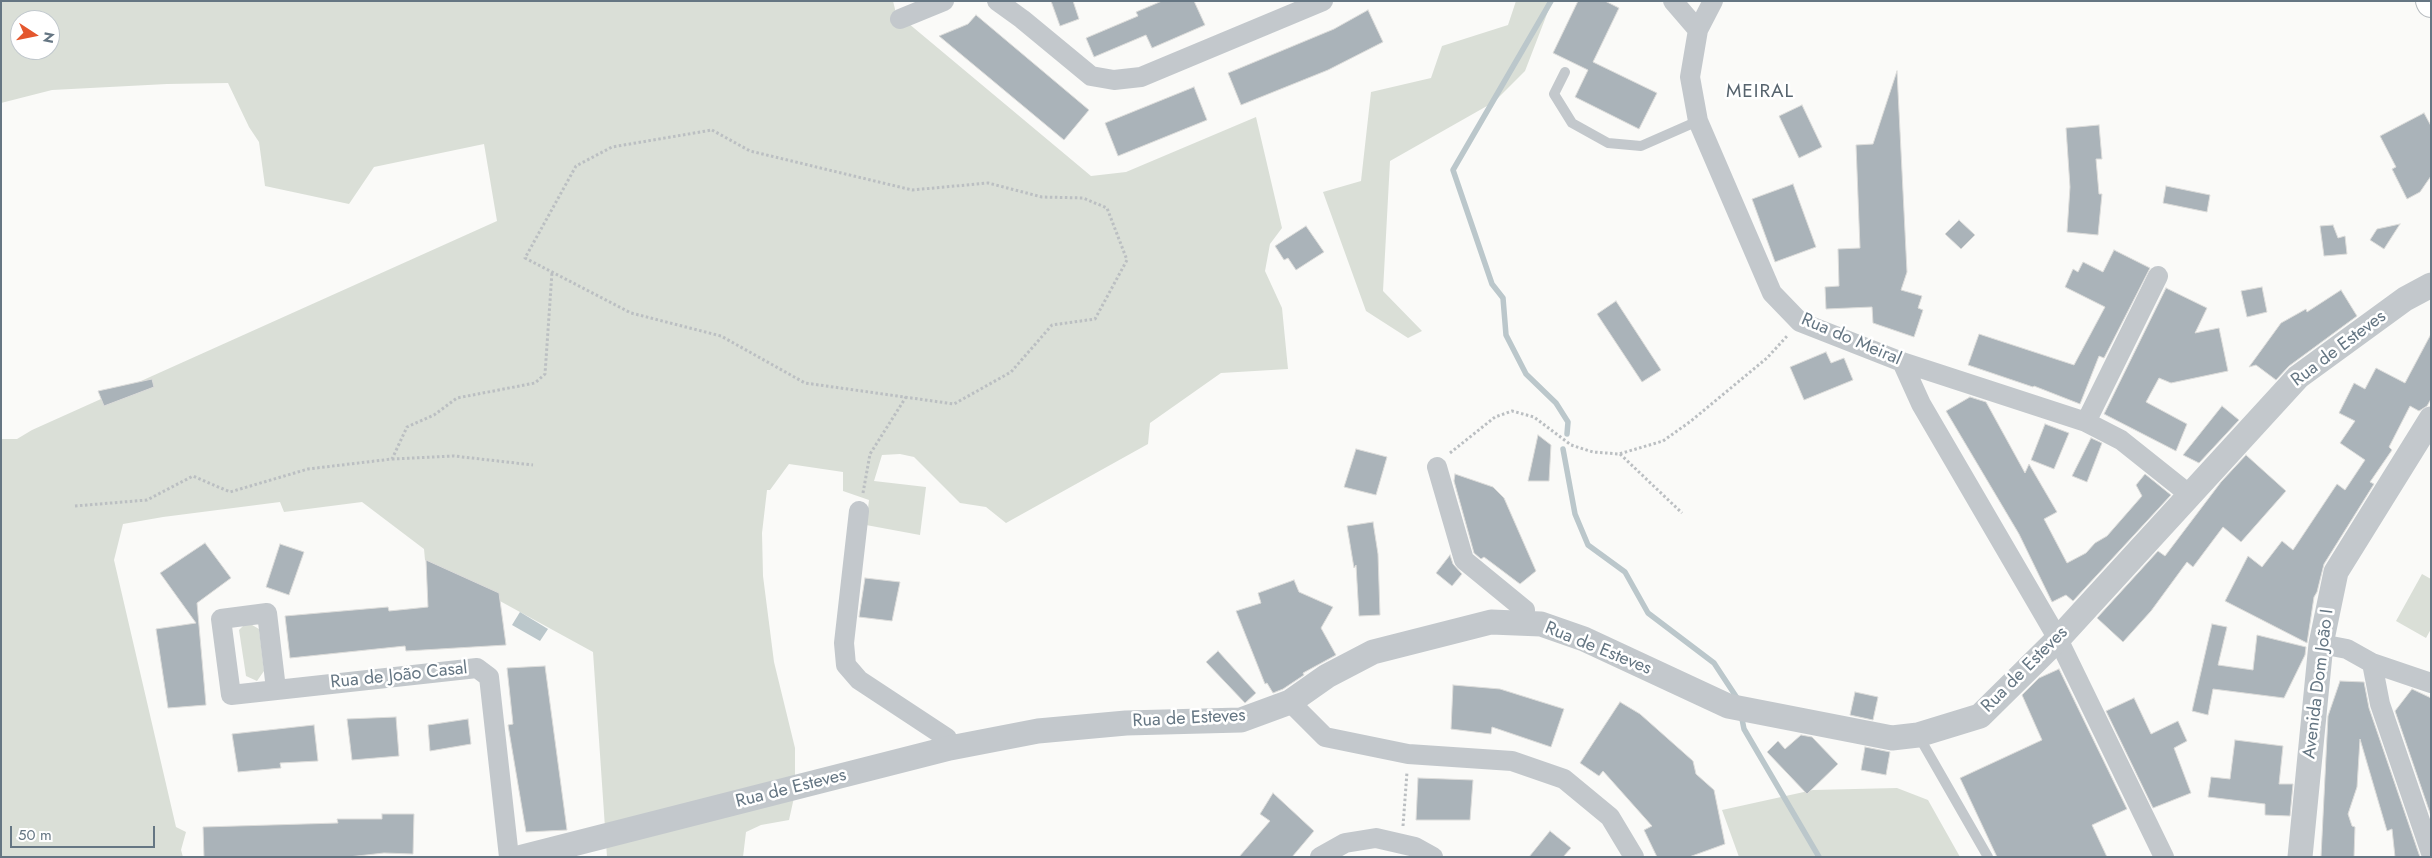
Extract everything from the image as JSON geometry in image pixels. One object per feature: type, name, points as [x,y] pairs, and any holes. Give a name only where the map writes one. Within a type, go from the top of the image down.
[{"type":"street","points":[[900,18],[944,1]]},
{"type":"street","points":[[997,1],[1022,10],[1091,76],[1114,80],[1141,78],[1323,1]]},
{"type":"street","points":[[1673,1],[1698,30]]},
{"type":"street","name":"Rua do Meiral","points":[[1713,1],[1698,30],[1690,77],[1698,121],[1772,293],[1800,322],[1902,362],[2086,422],[2121,440],[2190,495]]},
{"type":"street","points":[[2086,422],[2158,276]]},
{"type":"street","name":"Rua de Esteves","points":[[522,857],[950,748],[1038,731],[1126,723],[1241,720],[1290,702],[1327,676],[1373,652],[1491,622],[1541,624],[1584,639],[1728,706],[1892,738],[1918,735],[1980,716],[2058,639],[2298,377],[2405,299],[2431,285]]},
{"type":"street","points":[[1902,362],[1921,404],[2058,639],[2164,857]]},
{"type":"street","name":"Avenida Dom João I","points":[[2300,857],[2321,644],[2336,572],[2431,419]]},
{"type":"street","points":[[1437,467],[1464,560],[1525,610],[1524,623]]},
{"type":"street","points":[[859,511],[844,643],[846,665],[859,680],[947,738],[950,748]]},
{"type":"street","points":[[2321,644],[2347,649],[2372,663],[2431,683]]},
{"type":"street","points":[[2372,663],[2380,704],[2431,852]]},
{"type":"street","name":"Rua de João Casal","points":[[276,689],[478,668],[488,677],[509,857]]},
{"type":"street","points":[[1290,702],[1325,737],[1408,754],[1512,761],[1564,779],[1610,817],[1634,857]]},
{"type":"street","points":[[1320,857],[1345,843],[1376,838],[1415,847],[1433,857]]},
{"type":"lane","points":[[1564,72],[1554,94],[1572,123],[1608,143],[1641,146],[1698,121]]},
{"type":"lane","points":[[1918,735],[1988,857]]},
{"type":"path","points":[[712,130],[750,151],[912,190],[988,182],[1042,197],[1083,198],[1107,208],[1127,260],[1095,319],[1052,325],[1011,372],[954,404],[906,397],[805,383],[722,336],[631,313],[525,258],[576,166],[612,147],[712,130]]},
{"type":"path","points":[[392,460],[407,426],[434,415],[457,398],[534,383],[545,374],[552,272]]},
{"type":"path","points":[[1437,467],[1456,448],[1495,417],[1512,411],[1534,417],[1572,445],[1593,452],[1620,454],[1663,441],[1691,421],[1767,358],[1800,322]]},
{"type":"path","points":[[859,511],[870,454],[906,397]]},
{"type":"path","points":[[1620,454],[1682,513]]},
{"type":"path","points":[[74,506],[147,500],[193,476],[230,492],[308,469],[392,460],[454,456],[533,466]]},
{"type":"path","points":[[1403,832],[1407,766]]},
{"type":"shaded area","points":[[1,1],[893,1],[896,13],[1091,176],[1126,172],[1256,117],[1282,228],[1270,244],[1265,271],[1282,308],[1288,369],[1221,373],[1150,423],[1148,444],[1006,523],[986,507],[960,503],[914,457],[900,454],[882,455],[874,481],[926,487],[920,535],[866,525],[869,500],[843,491],[843,472],[789,464],[770,490],[767,490],[762,533],[763,576],[774,662],[795,748],[795,793],[789,820],[761,825],[746,832],[743,857],[607,857],[593,652],[425,560],[424,549],[362,502],[284,512],[280,502],[123,524],[114,560],[176,827],[186,832],[181,850],[183,857],[1,857],[1,439],[17,439],[32,430],[497,221],[484,144],[374,167],[349,204],[265,186],[259,142],[249,127],[228,83],[52,90],[1,103]]},
{"type":"shaded area","points":[[1516,1],[1552,1],[1525,71],[1494,102],[1390,161],[1383,291],[1422,331],[1408,338],[1366,311],[1323,192],[1361,181],[1371,92],[1431,78],[1442,46],[1508,25]]},
{"type":"shaded area","points":[[2422,574],[2431,579],[2431,629],[2426,638],[2396,621]]},
{"type":"shaded area","points":[[520,612],[548,629],[540,641],[512,625]]},
{"type":"shaded area","points":[[247,622],[259,629],[264,671],[257,681],[246,676],[239,630]]},
{"type":"shaded area","points":[[1897,788],[1928,800],[1960,857],[1739,857],[1722,810],[1813,790]]},
{"type":"building","points":[[1051,1],[1073,1],[1079,19],[1060,26]]},
{"type":"building","points":[[1162,1],[1194,1],[1205,25],[1152,48],[1146,35],[1094,57],[1086,38],[1138,16],[1136,12]]},
{"type":"building","points":[[1578,1],[1605,1],[1619,8],[1593,62],[1657,93],[1639,129],[1575,97],[1588,70],[1553,53]]},
{"type":"building","points":[[1368,10],[1383,42],[1328,70],[1241,105],[1228,73],[1334,29]]},
{"type":"building","points":[[976,15],[1089,110],[1064,140],[939,36],[968,24]]},
{"type":"building","points":[[1897,71],[1907,272],[1901,290],[1922,296],[1918,308],[1923,310],[1914,337],[1873,323],[1872,307],[1826,309],[1825,287],[1839,286],[1838,249],[1860,248],[1856,145],[1873,144]]},
{"type":"building","points":[[1194,87],[1207,120],[1118,156],[1105,123]]},
{"type":"building","points":[[1802,105],[1822,147],[1799,158],[1779,116]]},
{"type":"building","points":[[2424,113],[2431,126],[2431,176],[2420,192],[2407,199],[2392,169],[2396,167],[2380,136]]},
{"type":"building","points":[[2099,125],[2102,159],[2096,159],[2099,194],[2102,194],[2098,235],[2067,232],[2070,187],[2066,128]]},
{"type":"building","points":[[1793,184],[1816,247],[1775,262],[1752,199]]},
{"type":"building","points":[[2166,186],[2210,195],[2207,212],[2163,203]]},
{"type":"building","points":[[1959,220],[1975,235],[1961,249],[1945,234]]},
{"type":"building","points":[[2400,224],[2384,249],[2370,240],[2377,229]]},
{"type":"building","points":[[2333,225],[2338,238],[2345,236],[2347,254],[2324,256],[2320,226]]},
{"type":"building","points":[[1306,226],[1324,252],[1296,270],[1288,258],[1284,260],[1275,246]]},
{"type":"building","points":[[2114,250],[2150,268],[2104,358],[2099,356],[2080,404],[2034,386],[1968,365],[1979,334],[2074,365],[2105,307],[2065,287],[2073,269],[2078,272],[2083,262],[2103,272]]},
{"type":"building","points":[[2262,287],[2267,312],[2247,317],[2241,291]]},
{"type":"building","points":[[2166,288],[2207,308],[2195,333],[2219,328],[2228,371],[2171,383],[2159,378],[2146,402],[2187,424],[2176,451],[2104,414]]},
{"type":"building","points":[[2341,290],[2357,316],[2289,366],[2276,380],[2256,365],[2249,367],[2281,323],[2306,309],[2307,312]]},
{"type":"building","points":[[1616,301],[1661,370],[1642,382],[1597,314]]},
{"type":"building","points":[[2431,334],[2431,399],[2427,406],[2419,411],[2410,406],[2389,447],[2392,450],[2370,482],[2374,484],[2324,564],[2314,597],[2307,643],[2225,601],[2248,556],[2262,567],[2282,541],[2293,550],[2337,484],[2345,490],[2365,460],[2340,443],[2355,421],[2339,413],[2354,383],[2365,389],[2376,368],[2405,383]]},
{"type":"building","points":[[1826,352],[1831,363],[1844,358],[1853,380],[1804,400],[1790,367]]},
{"type":"building","points":[[152,379],[154,387],[104,406],[98,391]]},
{"type":"building","points":[[1970,397],[1986,402],[2025,473],[2029,464],[2057,512],[2044,519],[2067,563],[2086,553],[2095,543],[2107,536],[2142,496],[2136,485],[2145,474],[2171,495],[2073,601],[2066,595],[2052,602],[2019,534],[1946,411]]},
{"type":"building","points":[[2222,406],[2239,420],[2199,463],[2183,455]]},
{"type":"building","points":[[2045,424],[2069,433],[2054,469],[2031,460]]},
{"type":"building","points":[[1538,435],[1551,445],[1549,481],[1528,481]]},
{"type":"building","points":[[2091,438],[2102,443],[2087,482],[2072,476]]},
{"type":"building","points":[[1356,449],[1387,457],[1376,495],[1344,487]]},
{"type":"building","points":[[2246,455],[2286,491],[2241,542],[2223,527],[2193,567],[2187,562],[2151,611],[2123,642],[2097,618],[2158,551],[2165,556],[2221,482]]},
{"type":"building","points":[[1455,474],[1493,487],[1504,498],[1536,571],[1520,584],[1484,557],[1481,559],[1474,553],[1454,481]]},
{"type":"building","points":[[1373,522],[1378,554],[1380,615],[1359,616],[1356,565],[1354,568],[1347,526]]},
{"type":"building","points":[[205,543],[231,578],[197,603],[206,705],[168,708],[156,629],[196,623],[160,573]]},
{"type":"building","points":[[280,544],[304,552],[289,595],[266,587]]},
{"type":"building","points":[[1450,555],[1453,564],[1462,574],[1452,586],[1436,573]]},
{"type":"building","points":[[426,560],[499,593],[506,645],[406,651],[405,646],[290,658],[285,616],[388,607],[389,611],[428,607]]},
{"type":"building","points":[[865,578],[900,582],[892,621],[859,617]]},
{"type":"building","points":[[1294,580],[1299,592],[1333,607],[1321,628],[1336,655],[1303,673],[1304,675],[1283,689],[1273,693],[1267,683],[1265,684],[1236,611],[1261,603],[1258,593]]},
{"type":"building","points":[[2212,624],[2227,627],[2218,665],[2253,670],[2257,635],[2306,647],[2305,655],[2284,698],[2213,689],[2208,715],[2192,711]]},
{"type":"building","points":[[1218,651],[1256,693],[1245,703],[1206,662]]},
{"type":"building","points":[[545,666],[567,830],[526,832],[508,725],[513,724],[507,668]]},
{"type":"building","points":[[2059,669],[2127,809],[2092,825],[2107,857],[1997,857],[1960,778],[2042,740],[2022,695],[2039,678]]},
{"type":"building","points":[[2340,681],[2364,682],[2369,708],[2420,857],[2395,857],[2392,829],[2387,831],[2360,739],[2357,787],[2348,814],[2352,826],[2355,827],[2354,857],[2321,857],[2328,716]]},
{"type":"building","points":[[1453,685],[1500,689],[1564,709],[1551,747],[1492,727],[1491,734],[1451,729]]},
{"type":"building","points":[[2412,689],[2431,698],[2431,816],[2395,711]]},
{"type":"building","points":[[1855,692],[1878,697],[1873,720],[1850,715]]},
{"type":"building","points":[[2134,698],[2151,734],[2178,721],[2187,741],[2174,748],[2191,793],[2153,808],[2106,711]]},
{"type":"building","points":[[1620,702],[1640,714],[1693,761],[1696,774],[1714,790],[1725,844],[1689,857],[1657,857],[1644,830],[1652,826],[1603,771],[1599,776],[1580,763]]},
{"type":"building","points":[[396,717],[399,756],[352,760],[347,719]]},
{"type":"building","points":[[468,719],[471,744],[430,751],[428,725]]},
{"type":"building","points":[[314,725],[318,761],[280,763],[281,768],[238,772],[232,734]]},
{"type":"building","points":[[1801,735],[1812,737],[1838,764],[1807,794],[1767,752],[1778,741],[1785,749]]},
{"type":"building","points":[[2235,740],[2283,746],[2279,784],[2293,784],[2290,816],[2265,815],[2265,804],[2208,797],[2211,777],[2230,779]]},
{"type":"building","points":[[1865,747],[1890,752],[1886,775],[1861,770]]},
{"type":"building","points":[[1418,778],[1473,780],[1470,820],[1416,820]]},
{"type":"building","points":[[1273,793],[1314,831],[1292,857],[1239,857],[1270,821],[1260,814]]},
{"type":"building","points":[[382,814],[414,814],[413,854],[384,853],[348,857],[204,857],[203,827],[338,823],[337,819],[382,819]]},
{"type":"building","points":[[1550,831],[1571,848],[1563,857],[1529,857]]},
{"type":"waterway","points":[[1551,1],[1453,170],[1492,284],[1503,298],[1506,335],[1526,374],[1556,403],[1568,422],[1567,434]]},
{"type":"waterway","points":[[1563,449],[1575,514],[1588,545],[1625,572],[1648,613],[1714,663],[1739,701]]},
{"type":"waterway","points":[[1742,719],[1744,729],[1819,857]]},
{"type":"district","name":"MEIRAL","points":[[1760,92]]}]
